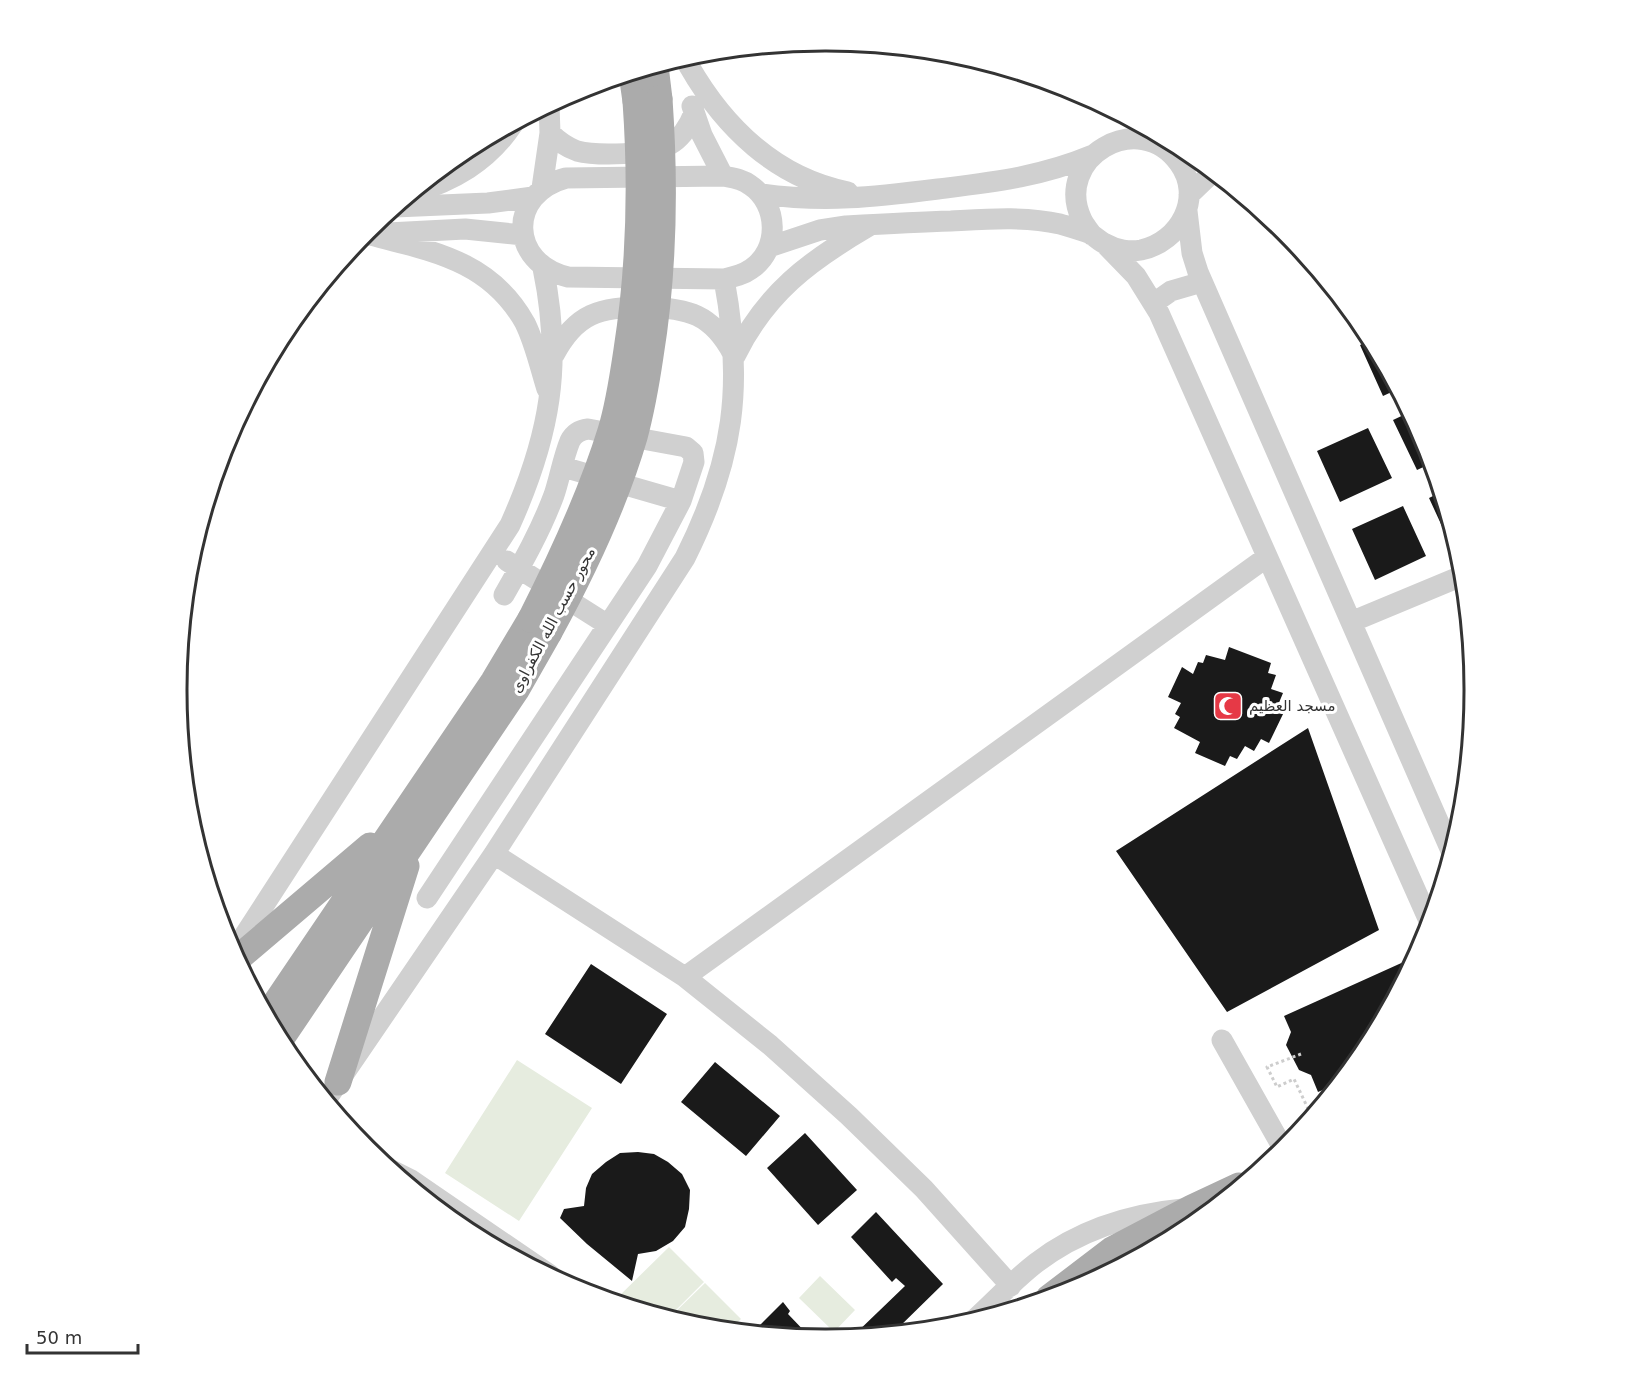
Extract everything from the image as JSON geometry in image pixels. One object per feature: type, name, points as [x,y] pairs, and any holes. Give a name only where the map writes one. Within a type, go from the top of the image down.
[{"type":"main road","name":"محور حسب الله الكفراوى","points":[[647,100],[653,75]]},
{"type":"main road","name":"محور حسب الله الكفراوى","points":[[272,1009],[406,830],[516,690],[540,626],[590,552],[616,490],[634,435],[646,382],[661,269],[663,155],[647,100],[636,80]]},
{"type":"main road","name":"محور حسب الله الكفراوى","points":[[285,1031],[406,830]]},
{"type":"main road","points":[[244,954],[406,830]]},
{"type":"main road","points":[[332,1091],[406,830]]},
{"type":"main road","points":[[1154,1238],[1192,1208],[1211,1199]]},
{"type":"main road","points":[[1102,1266],[1150,1240]]},
{"type":"street","points":[[688,66],[694,112],[711,156],[723,176]]},
{"type":"street","points":[[690,66],[706,95],[726,121],[760,151],[778,164],[808,179],[839,190],[872,197]]},
{"type":"street","points":[[550,133],[567,147],[587,152],[651,151],[670,145],[681,136],[694,112]]},
{"type":"street","points":[[408,206],[488,203],[537,192],[554,181],[566,178],[723,176],[737,178],[761,194],[768,206],[773,234],[762,260],[739,276],[724,279],[568,277],[543,268],[527,248],[523,222],[526,209],[537,192],[550,133],[549,114]]},
{"type":"street","points":[[1138,138],[1155,143]]},
{"type":"street","points":[[1146,138],[1122,139],[1106,145],[1093,155],[1082,169],[1077,186],[1077,203],[1082,220],[1136,276],[1154,303],[1425,911]]},
{"type":"street","points":[[433,186],[456,178],[475,166],[500,141]]},
{"type":"street","points":[[1170,152],[1180,164],[1187,178],[1192,253],[1202,282],[1446,840]]},
{"type":"street","points":[[761,194],[816,200],[872,197],[1021,178],[1062,167],[1093,155]]},
{"type":"street","points":[[769,248],[820,230],[874,224],[1011,218],[1044,221],[1099,239],[1121,250],[1138,251],[1154,247],[1168,238],[1179,226],[1188,203],[1208,179]]},
{"type":"street","points":[[735,357],[747,332],[781,289],[824,254],[874,224]]},
{"type":"street","points":[[379,233],[465,229],[524,235]]},
{"type":"street","points":[[375,237],[457,260],[478,271],[497,286],[513,304],[525,325],[550,399]]},
{"type":"street","points":[[239,944],[494,552],[510,525],[528,485],[542,443],[550,399],[554,355],[553,326],[543,268]]},
{"type":"street","points":[[332,1091],[494,854],[686,558],[704,520],[722,467],[734,398],[735,357],[724,279]]},
{"type":"street","points":[[1154,303],[1181,287],[1202,282]]},
{"type":"street","points":[[554,355],[568,332],[579,323],[597,312],[616,307],[680,309],[695,314],[708,321],[719,331],[735,357]]},
{"type":"street","points":[[427,898],[647,566],[681,501],[695,457],[693,453],[686,447],[588,429],[581,430],[570,440],[544,521],[504,595]]},
{"type":"street","points":[[563,467],[681,501]]},
{"type":"street","points":[[689,480],[722,467]]},
{"type":"street","points":[[494,552],[608,625]]},
{"type":"street","points":[[685,976],[1267,557]]},
{"type":"street","points":[[1351,622],[1454,579]]},
{"type":"street","points":[[588,655],[595,697]]},
{"type":"street","points":[[494,854],[685,976],[770,1046],[849,1116],[924,1188],[1011,1286]]},
{"type":"street","points":[[1222,1040],[1279,1140]]},
{"type":"street","points":[[987,1308],[1036,1263],[1064,1244],[1094,1229],[1126,1218],[1159,1211],[1192,1208]]},
{"type":"street","points":[[455,1210],[479,1227]]},
{"type":"path","points":[[1301,1054],[1267,1067],[1277,1087],[1294,1079],[1308,1109]]},
{"type":"shaded area","points":[[517,1060],[592,1108],[519,1221],[445,1173]]},
{"type":"shaded area","points":[[669,1247],[704,1282],[675,1311],[620,1295]]},
{"type":"shaded area","points":[[820,1276],[855,1310],[837,1329],[831,1329],[799,1298]]},
{"type":"shaded area","points":[[705,1283],[741,1319],[737,1323],[676,1311]]},
{"type":"building","points":[[1362,344],[1391,392],[1383,396],[1360,345]]},
{"type":"building","points":[[1403,415],[1424,467],[1417,470],[1393,420]]},
{"type":"building","points":[[1368,428],[1392,478],[1340,502],[1317,451]]},
{"type":"building","points":[[1434,495],[1445,532],[1429,498]]},
{"type":"building","points":[[1403,506],[1426,556],[1375,580],[1352,529]]},
{"type":"building","name":"مسجد العظيم","points":[[1229,647],[1271,663],[1268,673],[1276,675],[1271,689],[1283,693],[1276,710],[1284,712],[1269,743],[1261,739],[1254,751],[1245,746],[1237,759],[1230,756],[1225,766],[1195,753],[1200,742],[1174,728],[1180,717],[1175,714],[1181,703],[1168,697],[1182,667],[1193,674],[1198,662],[1203,663],[1206,655],[1225,660]]},
{"type":"building","points":[[1308,728],[1379,930],[1227,1012],[1116,851]]},
{"type":"building","points":[[1404,962],[1379,1010],[1357,1045],[1323,1090],[1318,1092],[1311,1075],[1299,1070],[1286,1045],[1291,1032],[1284,1016]]},
{"type":"building","points":[[591,964],[667,1014],[621,1084],[545,1034]]},
{"type":"building","points":[[715,1062],[780,1116],[746,1156],[681,1102]]},
{"type":"building","points":[[805,1133],[857,1190],[818,1225],[767,1168]]},
{"type":"building","points":[[620,1153],[654,1154],[668,1162],[682,1174],[690,1190],[685,1227],[673,1241],[656,1251],[638,1254],[632,1281],[560,1218],[564,1209],[584,1206],[586,1188],[592,1174],[606,1162]]},
{"type":"building","points":[[876,1212],[943,1284],[901,1325],[861,1328],[905,1286],[896,1278],[892,1282],[851,1237]]},
{"type":"building","points":[[783,1302],[790,1311],[788,1314],[802,1328],[784,1328],[759,1326]]},
{"type":"place","name":"مسجد العظيم","points":[[1228,706]]}]
